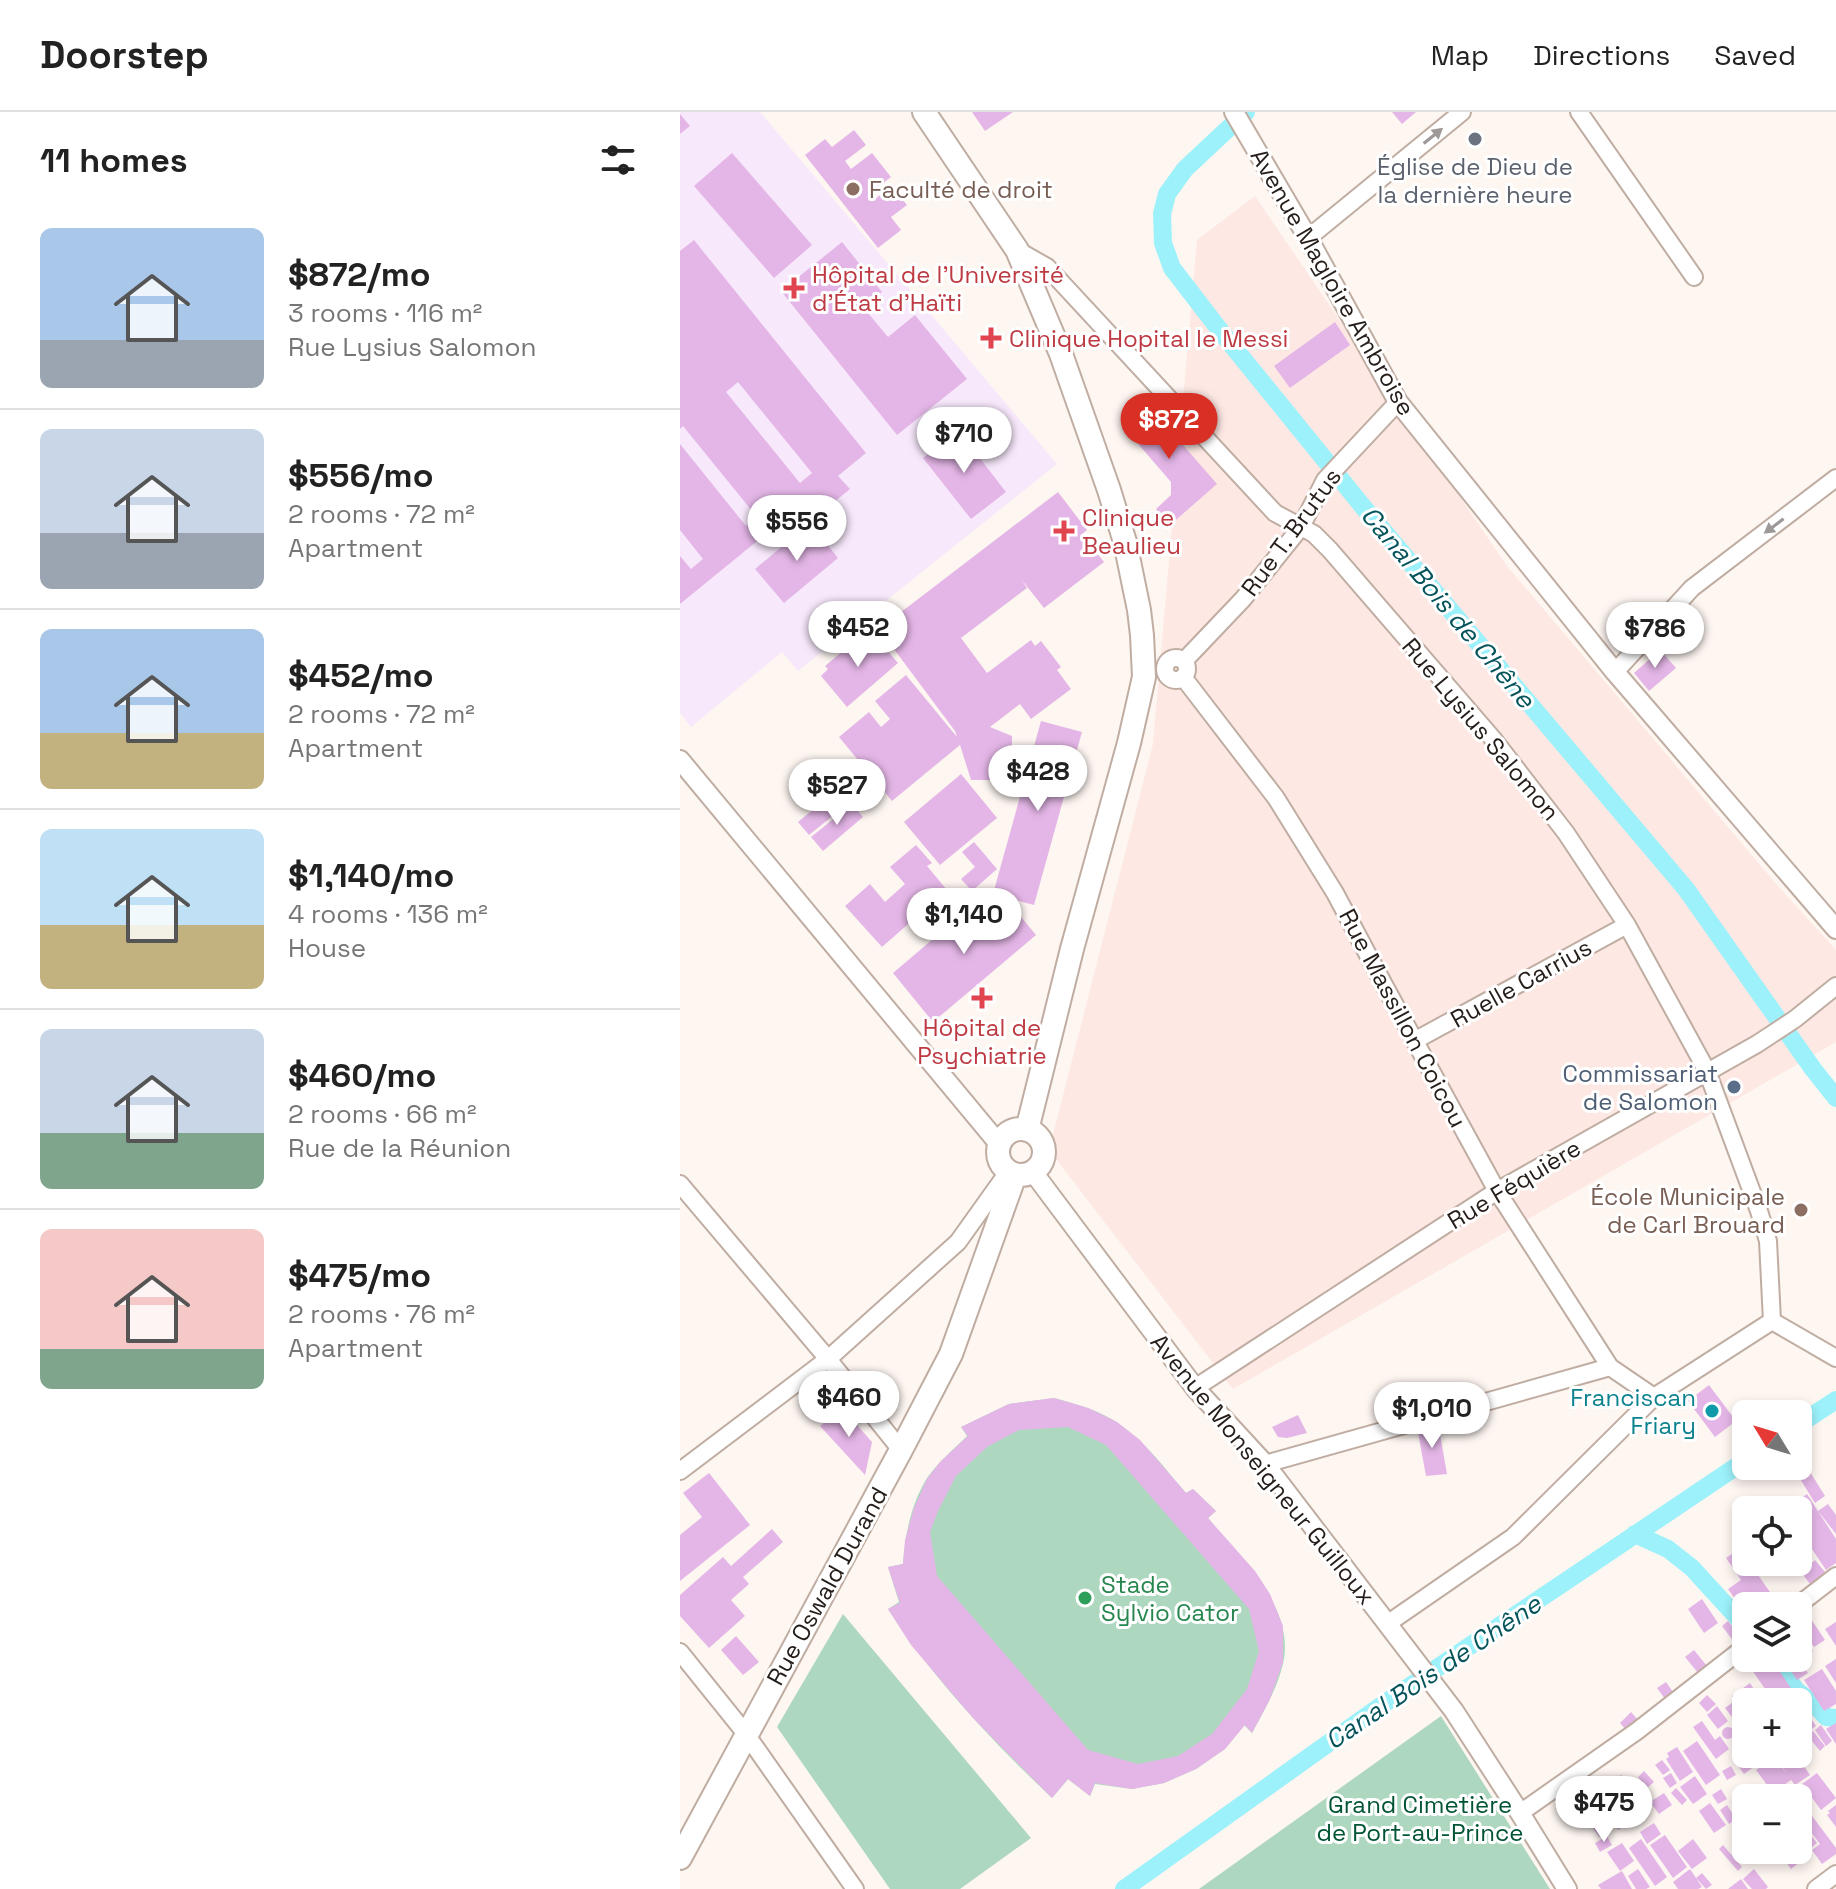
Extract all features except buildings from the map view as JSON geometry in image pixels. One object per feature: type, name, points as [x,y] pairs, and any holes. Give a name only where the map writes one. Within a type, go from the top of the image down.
[{"type":"main road","points":[[924,112],[1017,250],[1061,354],[1125,542],[1154,675],[1129,743],[1072,949],[1027,1130]]},
{"type":"main road","points":[[1027,1130],[1034,1133],[1043,1145],[1043,1161],[1018,1173],[999,1160],[999,1144],[1008,1133],[1027,1130]]},
{"type":"main road","name":"Rue Oswald Durand","points":[[680,1858],[951,1354],[1018,1173]]},
{"type":"street","name":"Avenue Magloire Ambroise","points":[[1234,112],[1398,402],[1615,672],[1833,919]]},
{"type":"street","points":[[1308,238],[1462,112]]},
{"type":"street","points":[[1579,112],[1694,277]]},
{"type":"street","name":"Rue Lysius Salomon","points":[[1017,250],[1047,267],[1275,513],[1314,534],[1330,550],[1494,740],[1566,833],[1627,925],[1707,1071],[1768,1241],[1772,1321]]},
{"type":"street","name":"Rue T. Brutus","points":[[1184,669],[1301,527],[1325,480],[1398,402]]},
{"type":"street","points":[[1615,672],[1692,588],[1836,478]]},
{"type":"street","points":[[1154,675],[1173,680],[1184,669]]},
{"type":"street","name":"Rue Massillon Coicou","points":[[1184,669],[1276,798],[1335,893],[1497,1191],[1610,1367]]},
{"type":"street","points":[[680,760],[999,1144]]},
{"type":"street","name":"Ruelle Carrius","points":[[1414,1041],[1627,925]]},
{"type":"street","name":"Rue Féquière","points":[[1195,1388],[1497,1191],[1757,1044],[1836,986]]},
{"type":"street","points":[[680,1471],[828,1359],[958,1242],[1018,1173]]},
{"type":"street","name":"Avenue Monseigneur Guilloux","points":[[1018,1173],[1195,1388],[1265,1464],[1454,1711],[1567,1889]]},
{"type":"street","points":[[680,1184],[901,1450]]},
{"type":"street","points":[[1387,1624],[1513,1537],[1654,1397],[1772,1321],[1836,1358]]},
{"type":"street","points":[[1265,1464],[1610,1367],[1654,1397]]},
{"type":"street","points":[[1812,1594],[1836,1576]]},
{"type":"street","points":[[680,1652],[746,1734],[855,1889]]},
{"type":"street","points":[[1520,1813],[1637,1731],[1732,1657]]},
{"type":"street","points":[[1816,1889],[1836,1874]]},
{"type":"shaded area","name":"Hôpital de l'Université d'État d'Haïti","points":[[680,112],[760,112],[1057,464],[798,671],[782,652],[691,727],[680,713]]},
{"type":"shaded area","points":[[1255,196],[1507,566],[1777,885],[1836,950],[1836,1042],[1233,1389],[1049,1150],[1153,744],[1197,240]]},
{"type":"green space","name":"Stade Sylvio Cator","points":[[1054,1398],[1112,1419],[1147,1447],[1186,1493],[1193,1489],[1216,1511],[1208,1518],[1263,1585],[1281,1623],[1285,1643],[1283,1664],[1274,1691],[1252,1733],[1244,1725],[1225,1749],[1196,1769],[1164,1783],[1132,1789],[1095,1784],[1090,1796],[1068,1779],[1052,1798],[965,1709],[888,1609],[899,1602],[888,1567],[903,1564],[907,1531],[917,1498],[931,1472],[967,1436],[961,1427],[1009,1404]]},
{"type":"green space","points":[[843,1614],[1031,1838],[960,1889],[890,1889],[777,1727]]},
{"type":"green space","name":"Grand Cimetière de Port-au-Prince","points":[[1441,1716],[1550,1889],[1199,1889]]},
{"type":"waterway","name":"Canal Bois de Chêne","points":[[1246,112],[1185,169],[1167,194],[1162,214],[1163,243],[1172,268],[1364,508],[1686,889],[1836,1098]]},
{"type":"waterway","name":"Canal Bois de Chêne","points":[[1812,1416],[1836,1400]]},
{"type":"waterway","name":"Canal Bois de Chêne","points":[[1124,1889],[1382,1705],[1732,1469]]},
{"type":"waterway","points":[[1635,1534],[1668,1549],[1692,1568],[1732,1612]]},
{"type":"waterway","points":[[1783,1672],[1796,1690],[1826,1717],[1836,1718]]},
{"type":"place","name":"Église de Dieu de la dernière heure","points":[[1475,139]]},
{"type":"place","name":"Faculté de droit","points":[[853,189]]},
{"type":"place","name":"Hôpital de l'Université d'État d'Haïti","points":[[794,288]]},
{"type":"place","name":"Clinique Hopital le Messi","points":[[991,338]]},
{"type":"place","name":"Clinique Beaulieu","points":[[1064,531]]},
{"type":"place","name":"Hôpital de Psychiatrie","points":[[982,998]]},
{"type":"place","name":"Commissariat de Salomon","points":[[1734,1087]]},
{"type":"place","name":"École Municipale de Carl Brouard","points":[[1801,1210]]},
{"type":"place","name":"Franciscan Friary","points":[[1712,1411]]},
{"type":"place","name":"Stade Sylvio Cator","points":[[1085,1598]]}]
